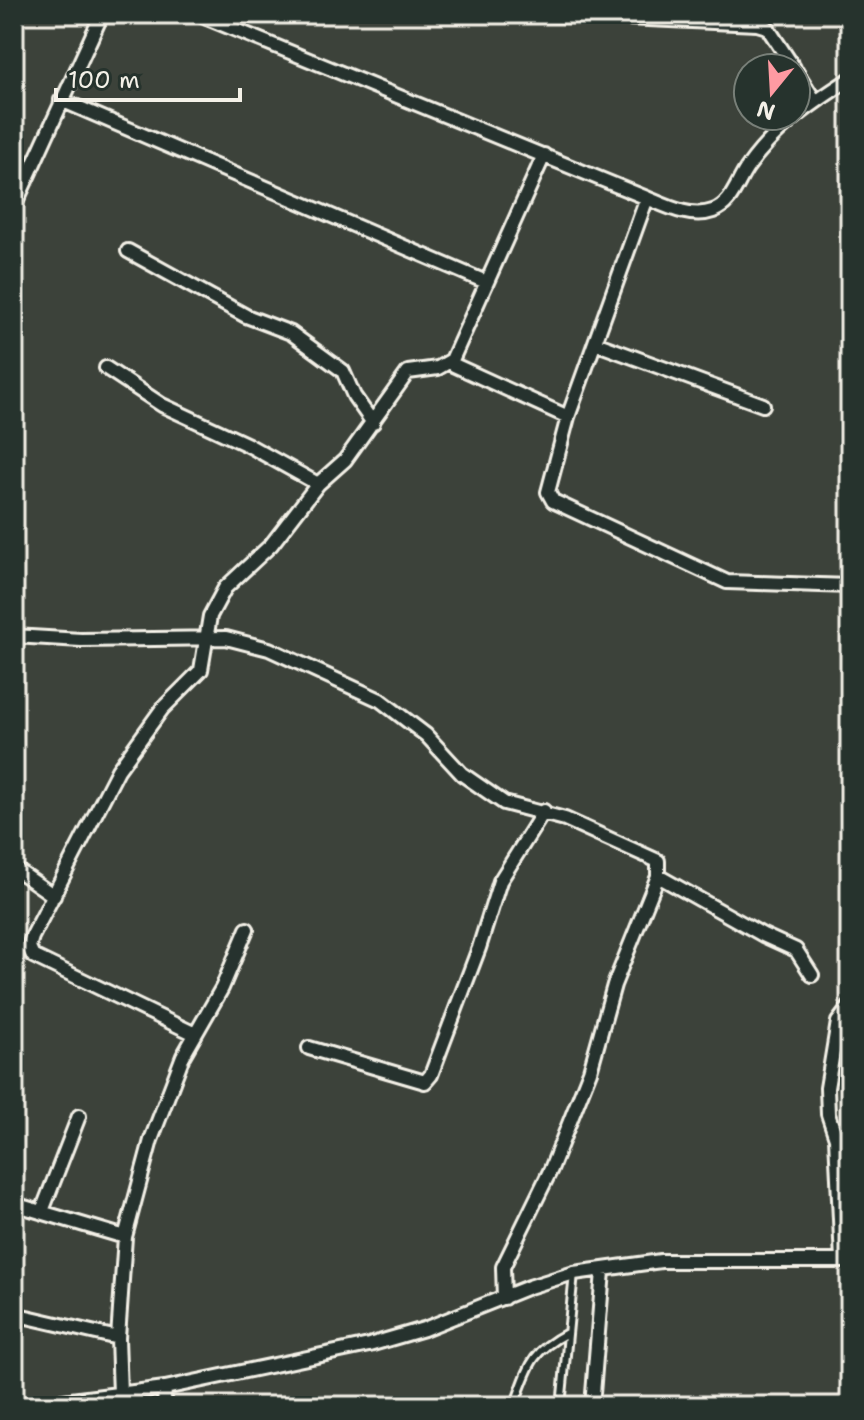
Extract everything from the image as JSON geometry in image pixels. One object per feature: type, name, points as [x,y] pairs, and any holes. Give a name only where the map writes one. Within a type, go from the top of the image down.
[{"type":"street","points":[[14,207],[102,14]]},
{"type":"street","points":[[197,14],[677,210],[702,214],[715,211],[728,201],[764,146],[815,101],[850,79]]},
{"type":"street","points":[[539,14],[757,24],[767,27],[784,52]]},
{"type":"street","points":[[812,96],[815,101]]},
{"type":"street","points":[[61,100],[486,282]]},
{"type":"street","points":[[193,1033],[33,956],[29,947],[32,937],[118,770],[162,709],[201,670],[210,616],[225,588],[271,545],[318,484],[345,460],[408,372],[438,368],[452,360],[544,155]]},
{"type":"street","points":[[647,198],[568,417],[548,492],[553,501],[583,518],[727,582],[850,586]]},
{"type":"street","points":[[128,251],[246,316],[291,333],[343,371],[354,396],[373,423]]},
{"type":"street","points":[[595,343],[763,405]]},
{"type":"street","points":[[452,360],[454,365],[568,417]]},
{"type":"street","points":[[106,368],[162,405],[248,445],[318,484]]},
{"type":"street","points":[[14,636],[81,640],[240,639],[269,649],[380,700],[426,735],[462,774],[504,803],[544,811],[658,861],[658,876],[614,985],[590,1071],[551,1169],[503,1267],[504,1298]]},
{"type":"street","points":[[309,1048],[425,1082],[431,1075],[479,948],[500,881],[544,811]]},
{"type":"street","points":[[14,868],[54,896]]},
{"type":"street","points":[[658,876],[796,950],[812,975]]},
{"type":"street","points":[[120,1394],[118,1338],[125,1237],[151,1140],[193,1033],[222,988],[247,929]]},
{"type":"street","points":[[24,1406],[165,1388],[369,1345],[424,1329],[574,1273],[661,1261],[846,1261],[836,1138],[828,1114],[827,1088],[838,1022],[850,1006]]},
{"type":"street","points":[[42,1211],[79,1116]]},
{"type":"street","points":[[14,1204],[125,1237]]},
{"type":"street","points":[[592,1406],[603,1271]]},
{"type":"street","points":[[14,1314],[118,1338]]},
{"type":"street","points":[[164,1406],[165,1388]]},
{"type":"lane","points":[[561,1406],[574,1273]]},
{"type":"lane","points":[[514,1406],[535,1356],[543,1346],[567,1333]]}]
